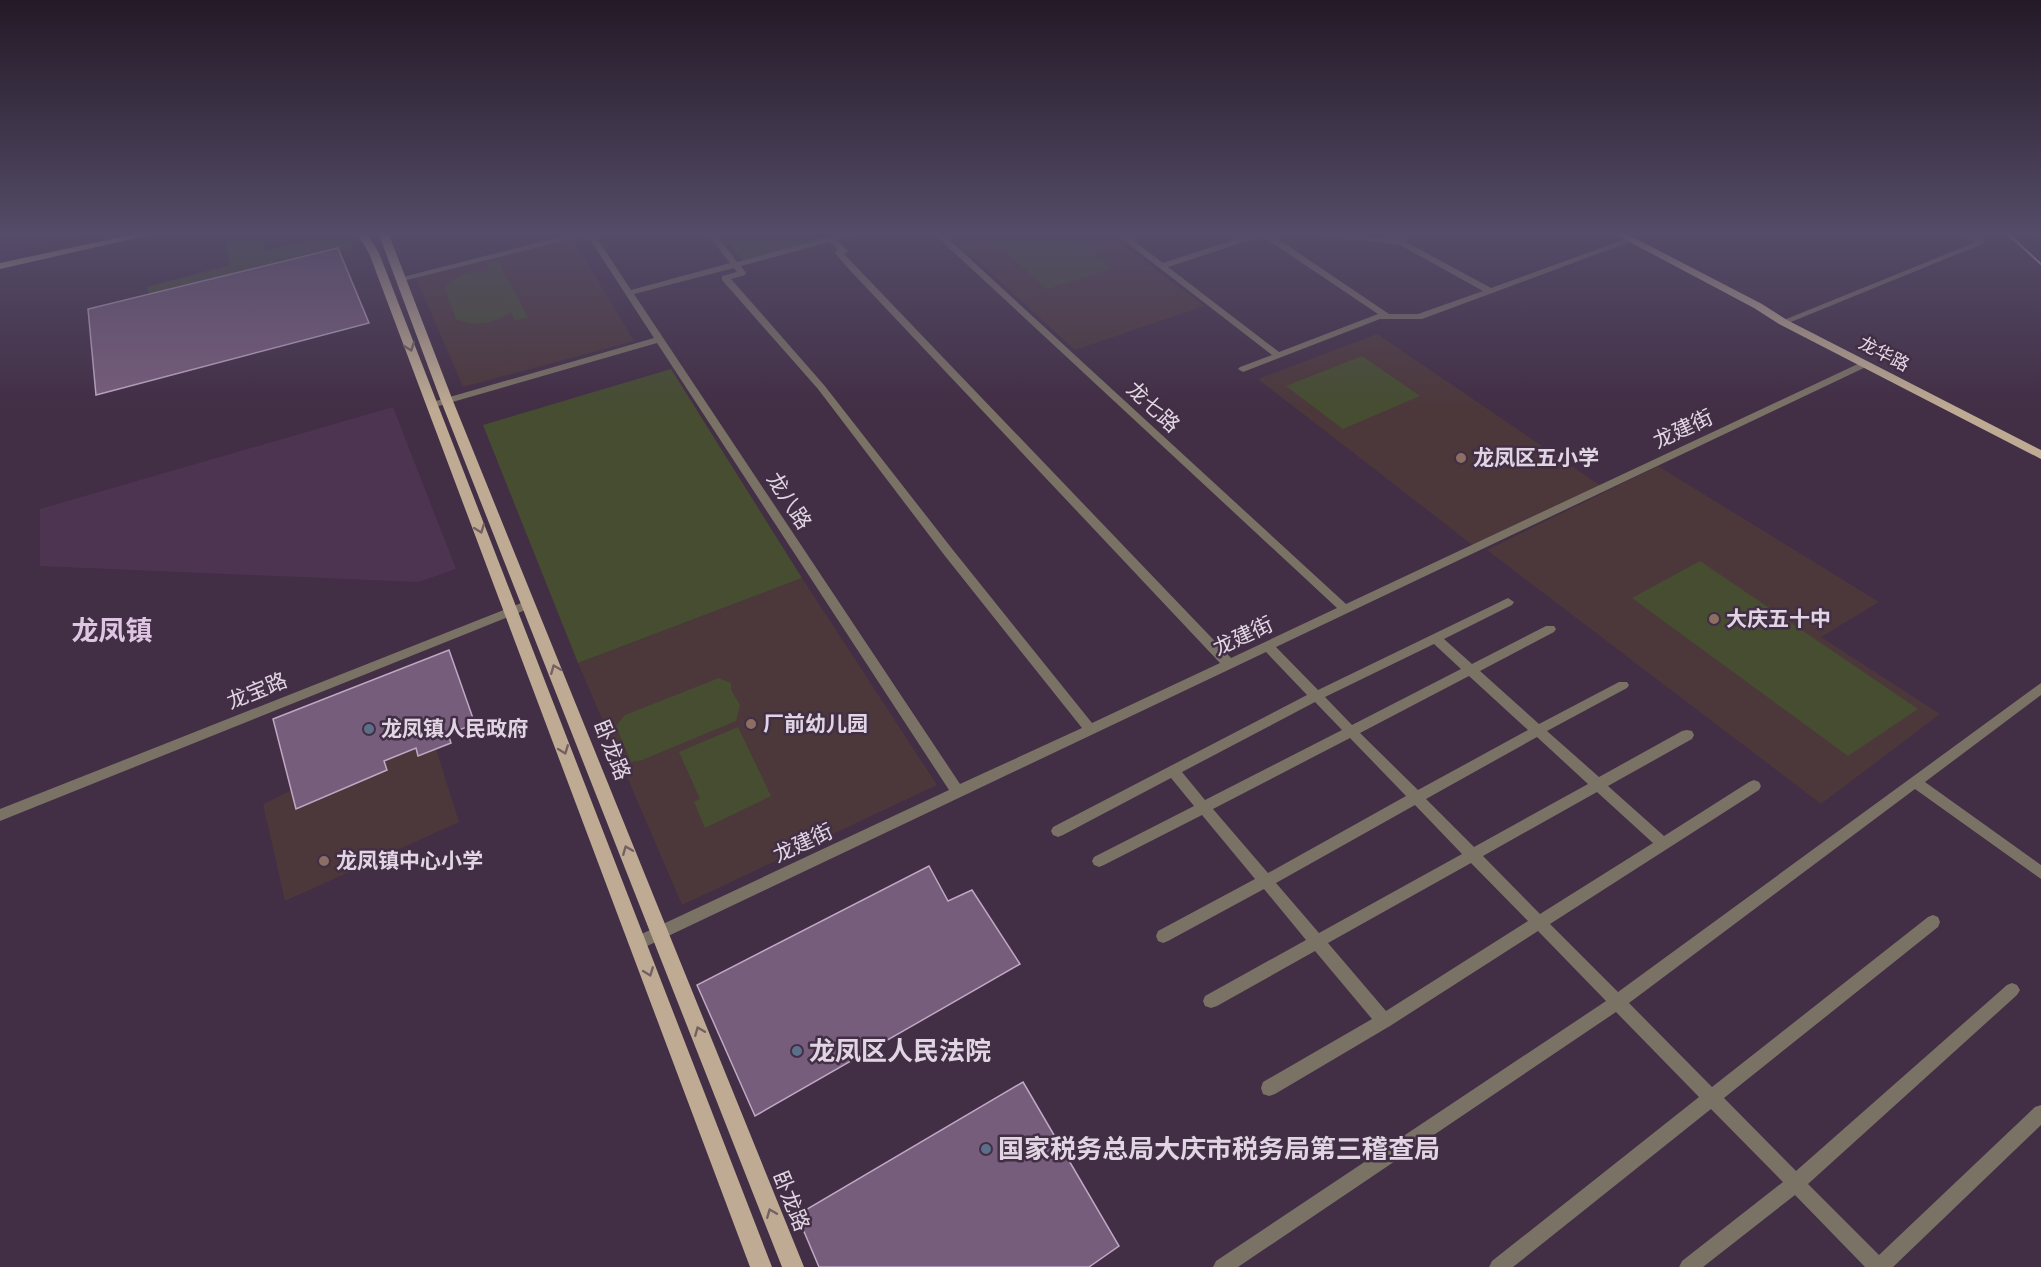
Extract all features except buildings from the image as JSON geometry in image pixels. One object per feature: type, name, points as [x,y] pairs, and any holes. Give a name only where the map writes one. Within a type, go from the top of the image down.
[{"type":"main road","name":"卧龙路","points":[[396,291],[439,403],[529,604],[793,1267]]},
{"type":"main road","name":"卧龙路","points":[[403,291],[511,611],[761,1267]]},
{"type":"main road","name":"龙华路","points":[[1718,291],[1750,309],[1783,322],[2041,455]]},
{"type":"street","points":[[629,293],[636,291]]},
{"type":"street","points":[[737,291],[821,387],[949,553],[1090,729]]},
{"type":"street","points":[[875,291],[1229,664]]},
{"type":"street","name":"龙七路","points":[[1000,291],[1345,609]]},
{"type":"street","points":[[1195,291],[1278,355]]},
{"type":"street","points":[[1351,291],[1387,316]]},
{"type":"street","points":[[1243,369],[1379,316],[1419,316],[1490,291]]},
{"type":"street","points":[[1783,322],[1860,291]]},
{"type":"street","name":"龙八路","points":[[629,293],[958,792]]},
{"type":"street","points":[[439,403],[660,339]]},
{"type":"street","name":"龙建街","points":[[638,943],[1865,364]]},
{"type":"street","points":[[1058,831],[1316,696],[1508,602]]},
{"type":"street","name":"龙宝路","points":[[0,815],[529,604]]},
{"type":"street","points":[[1099,861],[1550,629]]},
{"type":"street","points":[[1434,638],[1664,844]]},
{"type":"street","points":[[1267,646],[1879,1267],[2041,1113]]},
{"type":"street","points":[[1163,936],[1266,882],[1415,796],[1623,685]]},
{"type":"street","points":[[1222,1267],[1617,1002],[2041,688]]},
{"type":"street","points":[[1211,1001],[1687,735]]},
{"type":"street","points":[[1173,771],[1384,1021]]},
{"type":"street","points":[[1915,782],[2041,873]]},
{"type":"street","points":[[1269,1088],[1384,1021],[1754,786]]},
{"type":"street","points":[[1498,1267],[1713,1099],[1933,922]]},
{"type":"street","points":[[1689,1267],[1796,1183],[2012,990]]},
{"type":"shaded area","points":[[422,291],[604,291],[634,341],[463,387]]},
{"type":"shaded area","points":[[1011,291],[1184,291],[1204,306],[1075,350]]},
{"type":"shaded area","name":"龙凤区五小学","points":[[1377,334],[1601,486],[1475,547],[1258,379]]},
{"type":"shaded area","points":[[393,407],[456,569],[418,582],[40,566],[40,509]]},
{"type":"shaded area","name":"大庆五十中","points":[[1658,466],[1879,602],[1821,637],[1940,714],[1821,804],[1487,550]]},
{"type":"shaded area","name":"厂前幼儿园","points":[[802,578],[937,785],[682,905],[578,663]]},
{"type":"shaded area","name":"龙凤镇中心小学","points":[[416,748],[418,756],[436,749],[459,822],[285,901],[263,804],[292,790],[297,808],[387,770],[384,761]]},
{"type":"green space","points":[[148,291],[178,291],[150,298]]},
{"type":"green space","points":[[446,291],[514,291],[528,317],[515,321],[511,312],[498,319],[477,324],[456,319]]},
{"type":"green space","points":[[1362,356],[1420,396],[1343,429],[1286,386]]},
{"type":"green space","points":[[671,369],[802,578],[578,663],[483,425]]},
{"type":"green space","points":[[1700,561],[1918,709],[1848,756],[1632,598]]},
{"type":"green space","points":[[719,678],[731,683],[731,690],[740,705],[736,721],[642,760],[631,762],[616,726],[625,715]]},
{"type":"green space","points":[[738,727],[771,796],[705,828],[694,802],[700,799],[679,752]]},
{"type":"place","name":"龙凤区五小学","points":[[1461,458]]},
{"type":"place","name":"大庆五十中","points":[[1714,619]]},
{"type":"place","name":"厂前幼儿园","points":[[751,724]]},
{"type":"place","name":"龙凤镇人民政府","points":[[369,729]]},
{"type":"place","name":"龙凤镇中心小学","points":[[324,861]]},
{"type":"place","name":"龙凤区人民法院","points":[[797,1051]]},
{"type":"place","name":"国家税务总局大庆市税务局第三稽查局","points":[[986,1149]]},
{"type":"district","name":"龙凤镇","points":[[112,631]]}]
